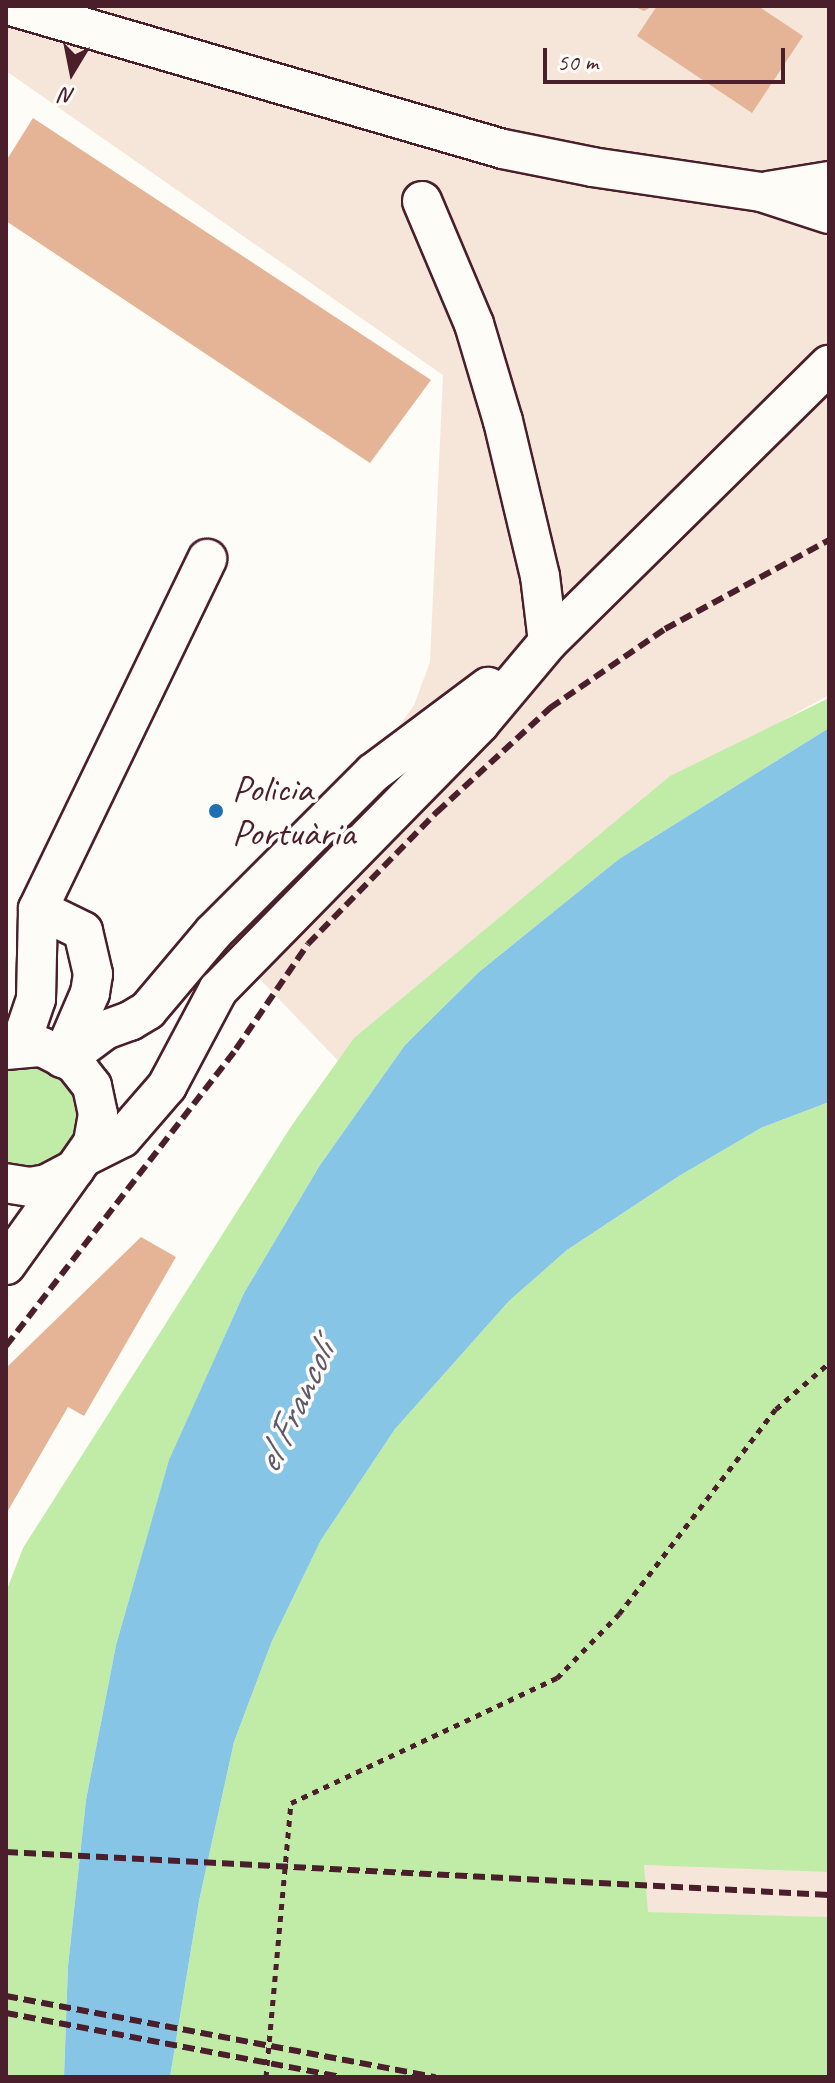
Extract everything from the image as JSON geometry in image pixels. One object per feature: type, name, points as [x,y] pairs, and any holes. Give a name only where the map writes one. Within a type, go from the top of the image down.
[{"type":"street","points":[[11,6],[82,15],[503,149],[592,167],[761,192],[829,214]]},
{"type":"street","points":[[761,192],[829,181]]},
{"type":"street","points":[[422,201],[474,324],[503,421],[540,576],[548,642]]},
{"type":"street","points":[[6,1183],[30,1187],[47,1184],[122,1138],[167,1086],[218,990],[480,723],[548,642],[829,365]]},
{"type":"street","points":[[6,1265],[81,1162],[97,1129],[96,1100],[84,1073],[42,1047],[13,1048],[36,999],[38,909],[207,559]]},
{"type":"street","points":[[64,1058],[105,1030],[148,1010],[197,954],[373,773],[548,642]]},
{"type":"street","points":[[38,909],[83,931],[93,974],[90,993],[64,1058]]},
{"type":"street","points":[[197,954],[218,990]]},
{"type":"path","points":[[266,2077],[291,1803],[557,1678],[619,1614],[776,1409],[829,1363]]},
{"type":"shaded area","points":[[6,6],[829,6],[829,695],[735,747],[346,1069],[205,922],[386,745],[414,705],[430,662],[443,375],[6,71]]},
{"type":"shaded area","points":[[644,1864],[829,1870],[827,1918],[642,1912]]},
{"type":"green space","points":[[829,698],[829,728],[619,859],[479,972],[405,1045],[320,1165],[244,1293],[169,1461],[116,1645],[86,1800],[68,1966],[64,2077],[6,2077],[6,1592],[23,1548],[292,1125],[354,1038],[670,776]]},
{"type":"green space","points":[[38,1063],[69,1082],[77,1098],[80,1116],[76,1135],[67,1151],[53,1163],[36,1169],[6,1166],[6,1065]]},
{"type":"green space","points":[[829,1102],[829,1872],[644,1865],[648,1912],[829,1917],[829,2077],[170,2077],[199,1901],[234,1742],[272,1641],[321,1540],[395,1429],[509,1301],[567,1250],[679,1176],[761,1128]]},
{"type":"water","name":"el Francolí","points":[[829,728],[829,1102],[761,1128],[679,1176],[567,1250],[509,1301],[395,1429],[321,1540],[272,1641],[234,1742],[199,1901],[170,2077],[64,2077],[68,1966],[86,1800],[116,1645],[169,1460],[244,1293],[320,1165],[405,1045],[479,972],[619,859]]},
{"type":"building","points":[[633,6],[653,6],[644,11]]},
{"type":"building","points":[[657,6],[758,6],[803,36],[752,113],[637,36]]},
{"type":"building","points":[[33,118],[431,380],[370,463],[6,221],[6,161]]},
{"type":"building","points":[[285,875],[299,889],[284,905],[269,891]]},
{"type":"building","points":[[266,898],[280,912],[265,928],[250,914]]},
{"type":"building","points":[[141,1237],[176,1257],[84,1416],[68,1407],[6,1514],[6,1368]]},
{"type":"railway","points":[[6,1346],[236,1049],[308,944],[437,812],[550,708],[665,629],[829,540]]},
{"type":"railway","points":[[6,1852],[829,1895]]},
{"type":"railway","points":[[6,1996],[435,2077]]},
{"type":"railway","points":[[6,2013],[341,2077]]},
{"type":"place","name":"Policia Portuària","points":[[216,811]]}]
